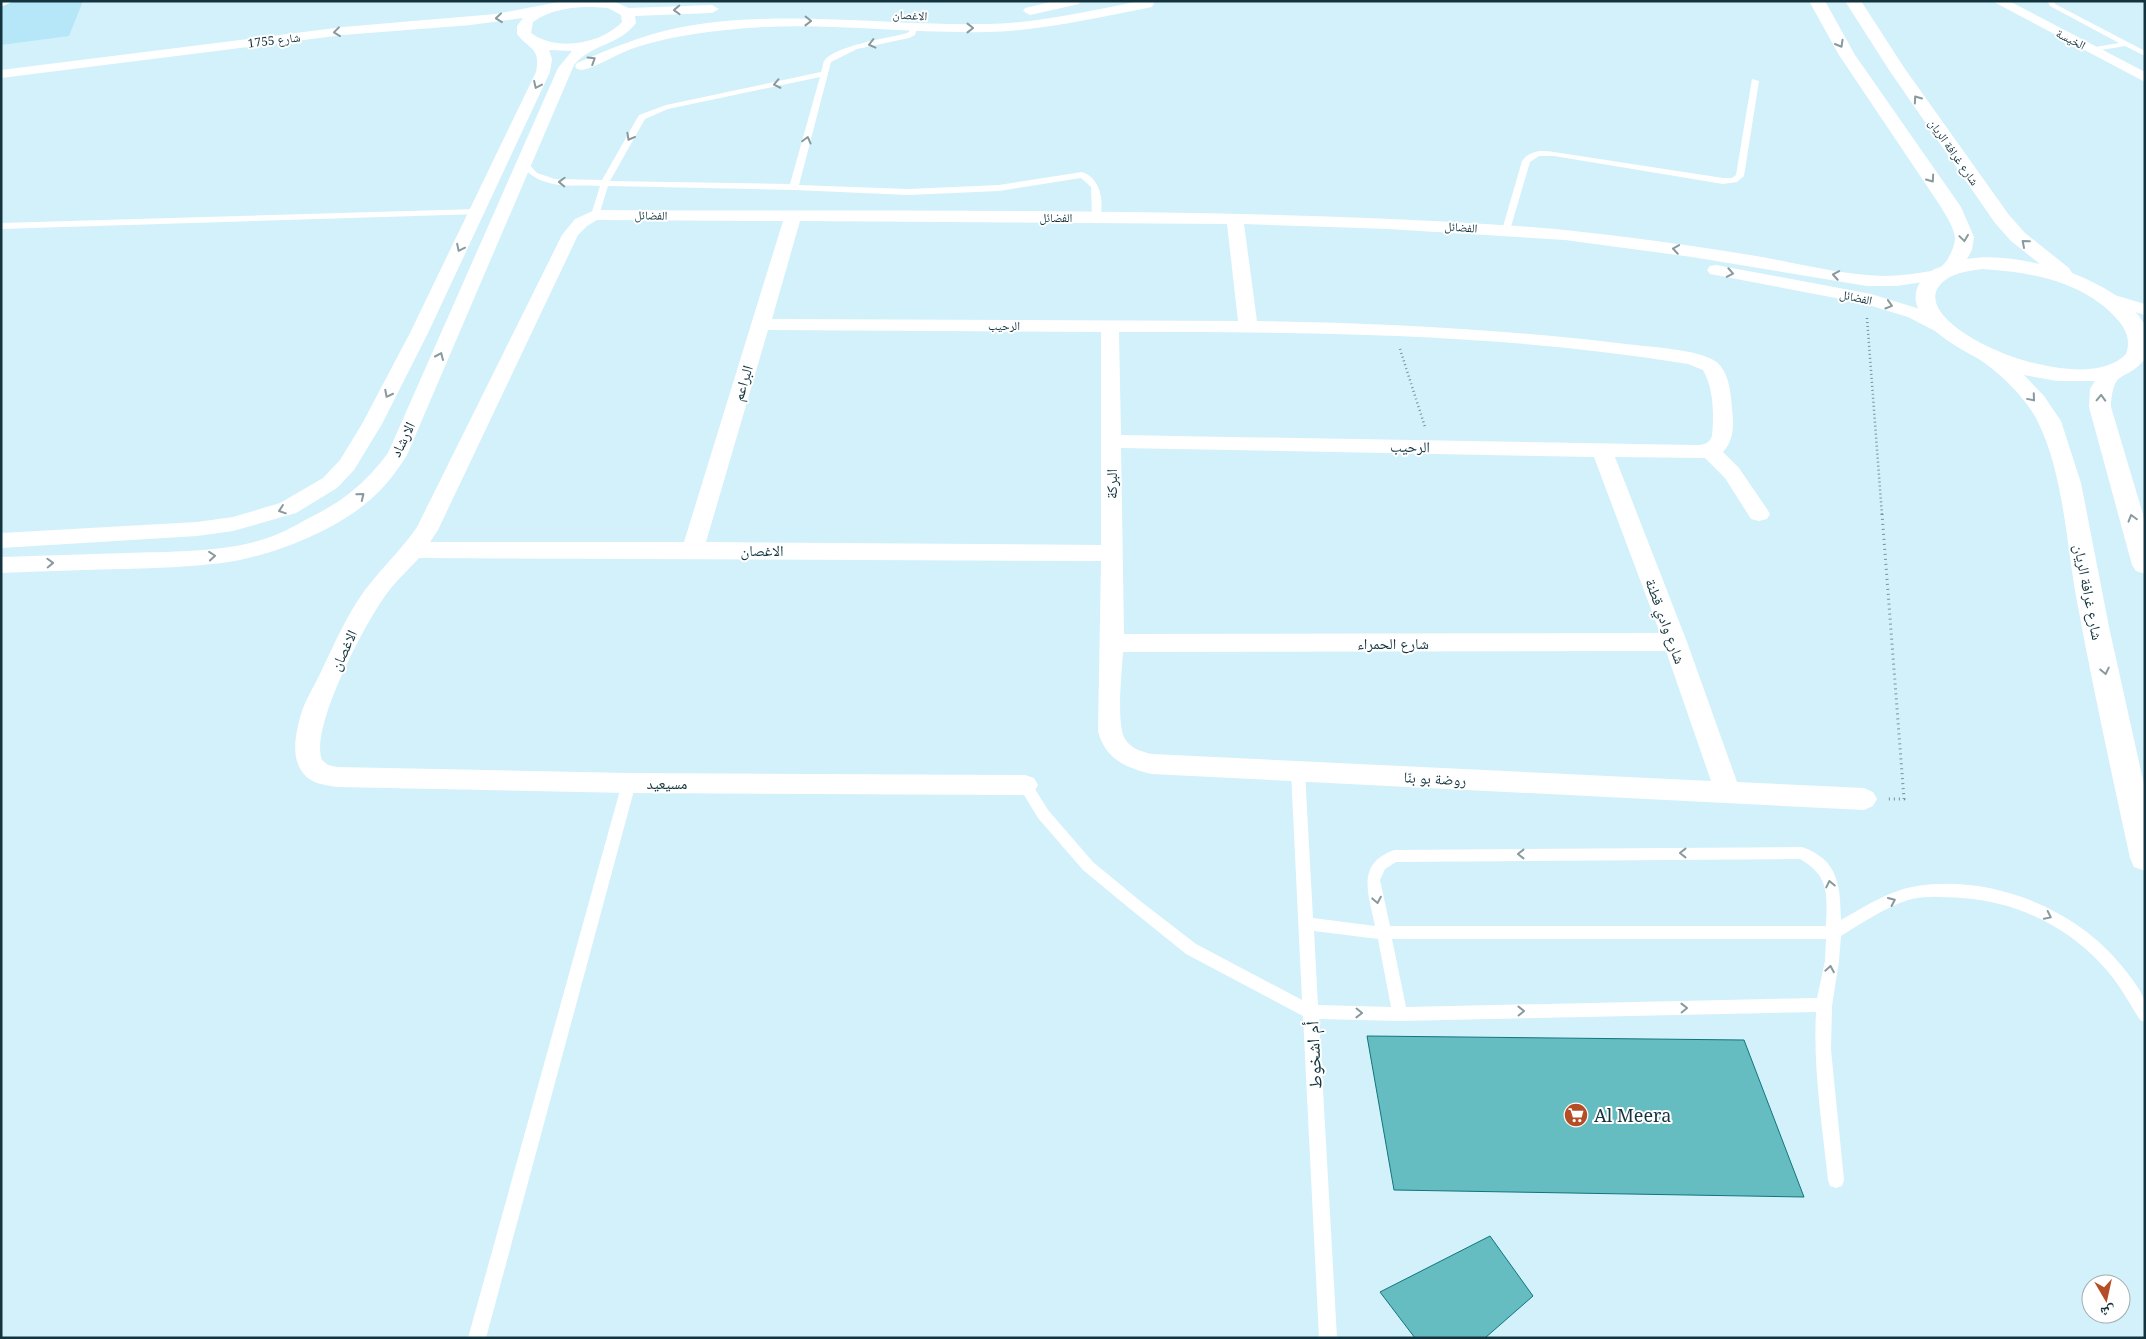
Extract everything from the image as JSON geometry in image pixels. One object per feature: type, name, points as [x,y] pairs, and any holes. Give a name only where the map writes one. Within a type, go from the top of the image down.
[{"type":"main road","points":[[1817,1],[1847,54],[1951,207],[1962,228],[1966,240],[1964,249],[1944,271],[1930,281],[1926,289],[1925,298],[1934,318],[1968,346],[2021,367],[2062,374],[2089,375],[2129,365]]},
{"type":"main road","name":"شارع غرافة الريان","points":[[1853,1],[1897,70],[2002,219],[2038,254],[2077,283]]},
{"type":"main road","points":[[1944,271],[1982,263],[2020,266],[2046,272],[2077,283],[2104,297],[2127,316],[2135,326],[2140,346],[2129,365],[2101,389],[2100,407],[2145,565]]},
{"type":"main road","name":"شارع غرافة الريان","points":[[1984,353],[2017,381],[2036,402],[2048,420],[2056,440],[2066,473],[2096,632],[2145,858]]},
{"type":"street","name":"الاغصان","points":[[849,10],[916,16],[981,16],[1030,11],[1074,1]]},
{"type":"street","name":"الاغصان","points":[[626,12],[988,28],[1045,24],[1147,4],[1149,1]]},
{"type":"street","name":"الخيسة","points":[[1998,1],[2145,78]]},
{"type":"street","name":"شارع 1755","points":[[1,74],[353,30],[495,19],[547,9],[567,3],[612,3]]},
{"type":"street","points":[[612,3],[626,12],[629,18],[629,23],[621,32]]},
{"type":"street","points":[[1,541],[197,529],[233,524],[288,508],[330,483],[347,465],[372,424],[477,212],[543,72],[546,55],[544,50],[529,37],[527,22],[547,9]]},
{"type":"street","name":"الاغصان","points":[[594,43],[621,32],[673,22],[723,16]]},
{"type":"street","name":"الاغصان","points":[[556,92],[566,79],[582,66],[621,45],[670,29],[697,24],[723,16]]},
{"type":"street","name":"شارع 1755","points":[[1,83],[388,38],[502,32],[529,37],[562,47],[594,43]]},
{"type":"street","name":"الارشاد","points":[[1,565],[180,559],[224,555],[281,541],[338,513],[363,495],[379,479],[397,454],[556,92],[564,67],[569,60],[594,43]]},
{"type":"street","name":"الاغصان","points":[[312,766],[308,756],[308,741],[314,712],[355,625],[380,586],[413,550],[427,530],[570,235],[575,227],[590,217]]},
{"type":"street","name":"الفضائل","points":[[590,217],[1235,218],[1374,222],[1506,230],[1632,242],[1866,280],[1902,280],[1944,271]]},
{"type":"street","name":"البراعم","points":[[693,550],[793,217]]},
{"type":"street","points":[[1235,218],[1248,326]]},
{"type":"street","name":"الفضائل","points":[[1528,232],[1651,258],[1866,298],[1914,313],[1944,328]]},
{"type":"street","points":[[2104,297],[2145,310]]},
{"type":"street","name":"الرحيب","points":[[760,324],[1248,326],[1393,330],[1556,341],[1698,361],[1710,366],[1716,373],[1720,384],[1722,435],[1719,443],[1710,451],[1602,451],[1432,446],[1111,441]]},
{"type":"street","name":"البركة","points":[[1110,326],[1112,643]]},
{"type":"street","name":"شارع وادي قطنة","points":[[1602,451],[1728,792]]},
{"type":"street","points":[[1710,451],[1732,473],[1758,514]]},
{"type":"street","name":"الاغصان","points":[[413,550],[1112,553]]},
{"type":"street","name":"شارع الحمراء","points":[[1112,643],[1674,642]]},
{"type":"street","name":"روضة بو بنّا","points":[[1112,643],[1109,731],[1117,747],[1124,754],[1141,762],[1298,772],[1864,799]]},
{"type":"street","name":"مسيعيد","points":[[312,766],[321,774],[337,776],[630,783],[1025,784]]},
{"type":"lane","points":[[1,5],[11,1]]},
{"type":"lane","points":[[2050,1],[2052,5],[2145,54]]},
{"type":"lane","points":[[794,187],[828,61],[834,55],[906,36],[912,33],[914,26]]},
{"type":"lane","points":[[2092,50],[2125,44]]},
{"type":"lane","points":[[590,217],[605,182],[642,117],[666,107],[824,74]]},
{"type":"lane","points":[[1506,230],[1526,161],[1535,154],[1554,154],[1723,181],[1734,180],[1740,176],[1755,81]]},
{"type":"lane","points":[[524,164],[534,175],[554,182],[794,187],[908,192],[998,188],[1082,175],[1093,180],[1096,186],[1096,218]]},
{"type":"lane","points":[[1,226],[477,212]]},
{"type":"lane","name":"أم اشخوط","points":[[1298,772],[1328,1338]]},
{"type":"lane","points":[[477,1338],[630,783]]},
{"type":"lane","points":[[1025,784],[1043,814],[1088,866],[1134,904],[1192,949],[1310,1012],[1400,1014],[1824,1005]]},
{"type":"lane","points":[[1400,1014],[1373,880],[1380,865],[1394,856],[1802,853],[1815,860],[1831,880],[1834,932],[1832,962],[1824,1005],[1822,1054],[1836,1180]]},
{"type":"lane","points":[[1306,924],[1383,933],[1834,932],[1870,911],[1906,894],[1963,890],[1994,894],[2056,919],[2084,939],[2106,959],[2123,979],[2145,1015]]},
{"type":"path","points":[[1864,799],[1904,799],[1866,298]]},
{"type":"path","points":[[1393,330],[1432,446]]},
{"type":"shaded area","points":[[1,1],[83,1],[69,36],[1,45]]},
{"type":"building","name":"Al Meera","points":[[1367,1036],[1744,1040],[1804,1197],[1394,1190]]},
{"type":"building","points":[[1490,1236],[1533,1296],[1485,1338],[1415,1338],[1380,1292]]},
{"type":"place","name":"Al Meera","points":[[1576,1115]]}]
